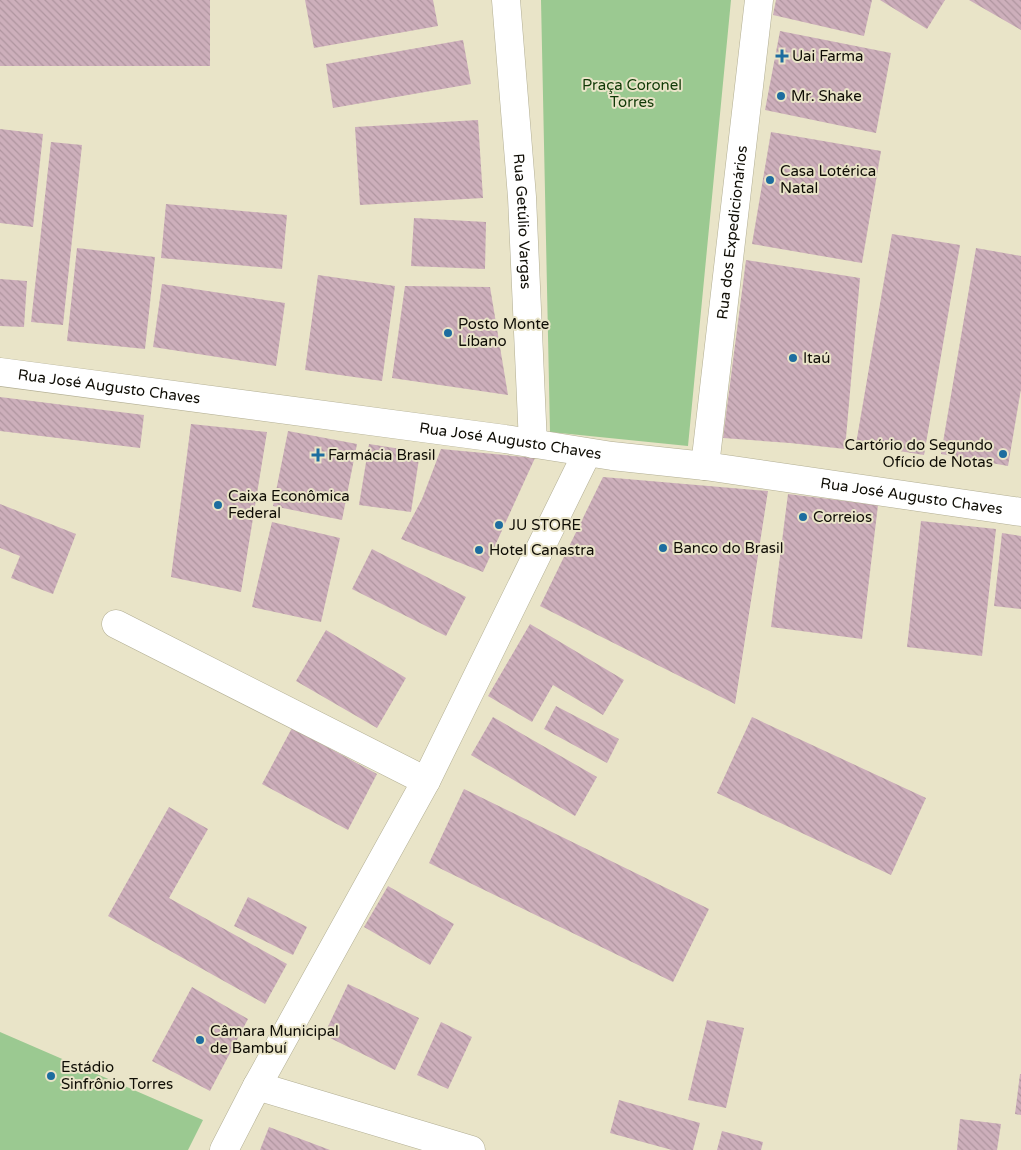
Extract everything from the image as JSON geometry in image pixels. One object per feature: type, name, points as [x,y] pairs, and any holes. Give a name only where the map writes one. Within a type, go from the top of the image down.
[{"type":"street","name":"Rua Getúlio Vargas","points":[[506,0],[522,198],[533,444]]},
{"type":"street","name":"Rua dos Expedicionários","points":[[704,466],[759,0]]},
{"type":"street","name":"Rua José Augusto Chaves","points":[[0,372],[505,439],[587,453],[704,466],[1021,512]]},
{"type":"street","points":[[224,1150],[257,1086],[426,781],[587,453]]},
{"type":"street","points":[[116,624],[426,781]]},
{"type":"street","points":[[257,1086],[471,1150]]},
{"type":"green space","name":"Praça Coronel Torres","points":[[541,0],[731,0],[688,446],[550,432]]},
{"type":"green space","name":"Estádio Sinfrônio Torres","points":[[0,1032],[203,1120],[188,1150],[0,1150]]},
{"type":"building","points":[[0,0],[210,0],[210,66],[0,66]]},
{"type":"building","points":[[305,0],[433,0],[438,26],[314,48]]},
{"type":"building","points":[[776,0],[872,0],[864,36],[773,15]]},
{"type":"building","points":[[880,0],[945,0],[927,29]]},
{"type":"building","points":[[969,0],[1021,0],[1021,30]]},
{"type":"building","points":[[780,31],[891,53],[876,133],[765,110]]},
{"type":"building","points":[[463,40],[471,84],[333,108],[326,64]]},
{"type":"building","points":[[478,120],[483,198],[360,205],[355,127]]},
{"type":"building","points":[[0,129],[43,134],[33,227],[0,223]]},
{"type":"building","points":[[771,132],[881,151],[862,263],[752,244]]},
{"type":"building","points":[[51,142],[82,145],[63,325],[31,322]]},
{"type":"building","points":[[166,204],[287,215],[282,269],[161,258]]},
{"type":"building","points":[[414,218],[486,222],[485,269],[411,266]]},
{"type":"building","points":[[892,234],[960,245],[924,455],[856,444]]},
{"type":"building","points":[[77,248],[155,257],[145,349],[67,341]]},
{"type":"building","points":[[976,248],[1021,256],[1021,389],[1008,466],[941,454]]},
{"type":"building","name":"Itaú","points":[[746,260],[860,278],[845,449],[723,438]]},
{"type":"building","points":[[318,275],[395,286],[382,381],[305,370]]},
{"type":"building","points":[[0,279],[27,281],[24,327],[0,326]]},
{"type":"building","points":[[162,284],[285,303],[276,366],[153,347]]},
{"type":"building","name":"Posto Monte Líbano","points":[[405,286],[490,287],[508,395],[392,378]]},
{"type":"building","points":[[0,397],[144,415],[140,448],[0,431]]},
{"type":"building","name":"Caixa Econômica Federal","points":[[191,424],[267,432],[241,592],[171,577]]},
{"type":"building","points":[[288,431],[357,444],[342,520],[273,506]]},
{"type":"building","points":[[369,444],[420,452],[411,512],[359,505]]},
{"type":"building","points":[[441,449],[535,458],[483,572],[401,539],[422,499]]},
{"type":"building","name":"Banco do Brasil","points":[[603,477],[768,491],[735,704],[540,606]]},
{"type":"building","points":[[788,494],[878,505],[862,639],[771,627]]},
{"type":"building","points":[[0,504],[76,534],[53,594],[11,578],[20,556],[0,548]]},
{"type":"building","points":[[921,521],[996,529],[982,656],[907,647]]},
{"type":"building","points":[[272,522],[340,538],[321,622],[252,607]]},
{"type":"building","points":[[1002,533],[1021,536],[1021,609],[994,606]]},
{"type":"building","points":[[372,549],[466,597],[446,636],[352,589]]},
{"type":"building","points":[[530,624],[624,680],[603,715],[553,685],[532,722],[488,696]]},
{"type":"building","points":[[326,630],[406,678],[377,728],[296,681]]},
{"type":"building","points":[[556,706],[619,739],[607,763],[544,729]]},
{"type":"building","points":[[493,717],[597,777],[575,816],[471,755]]},
{"type":"building","points":[[752,717],[926,798],[891,875],[717,793]]},
{"type":"building","points":[[292,728],[377,774],[348,830],[262,784]]},
{"type":"building","points":[[464,789],[709,909],[673,982],[429,863]]},
{"type":"building","points":[[169,807],[208,829],[169,898],[287,964],[265,1004],[108,916]]},
{"type":"building","points":[[388,886],[454,924],[430,965],[364,927]]},
{"type":"building","points":[[248,897],[307,927],[293,955],[234,926]]},
{"type":"building","points":[[348,984],[419,1018],[395,1070],[324,1035]]},
{"type":"building","name":"Câmara Municipal de Bambuí","points":[[192,987],[248,1019],[210,1091],[152,1061]]},
{"type":"building","points":[[707,1020],[744,1028],[726,1108],[688,1100]]},
{"type":"building","points":[[441,1022],[472,1037],[448,1089],[417,1075]]},
{"type":"building","points":[[1021,1074],[1021,1115],[1015,1114]]},
{"type":"building","points":[[619,1100],[700,1123],[693,1150],[672,1150],[610,1133]]},
{"type":"building","points":[[960,1119],[1001,1124],[997,1150],[957,1150]]},
{"type":"building","points":[[269,1127],[330,1150],[260,1150]]},
{"type":"building","points":[[722,1131],[763,1142],[761,1150],[717,1150]]},
{"type":"place","name":"Uai Farma","points":[[782,56]]},
{"type":"place","name":"Mr. Shake","points":[[781,96]]},
{"type":"place","name":"Casa Lotérica Natal","points":[[770,180]]},
{"type":"place","name":"Posto Monte Líbano","points":[[448,333]]},
{"type":"place","name":"Itaú","points":[[793,358]]},
{"type":"place","name":"Cartório do Segundo Ofício de Notas","points":[[1003,454]]},
{"type":"place","name":"Farmácia Brasil","points":[[318,455]]},
{"type":"place","name":"Caixa Econômica Federal","points":[[218,505]]},
{"type":"place","name":"Correios","points":[[803,517]]},
{"type":"place","name":"JU STORE","points":[[499,525]]},
{"type":"place","name":"Banco do Brasil","points":[[663,548]]},
{"type":"place","name":"Hotel Canastra","points":[[479,550]]},
{"type":"place","name":"Câmara Municipal de Bambuí","points":[[200,1040]]},
{"type":"place","name":"Estádio Sinfrônio Torres","points":[[51,1076]]}]
